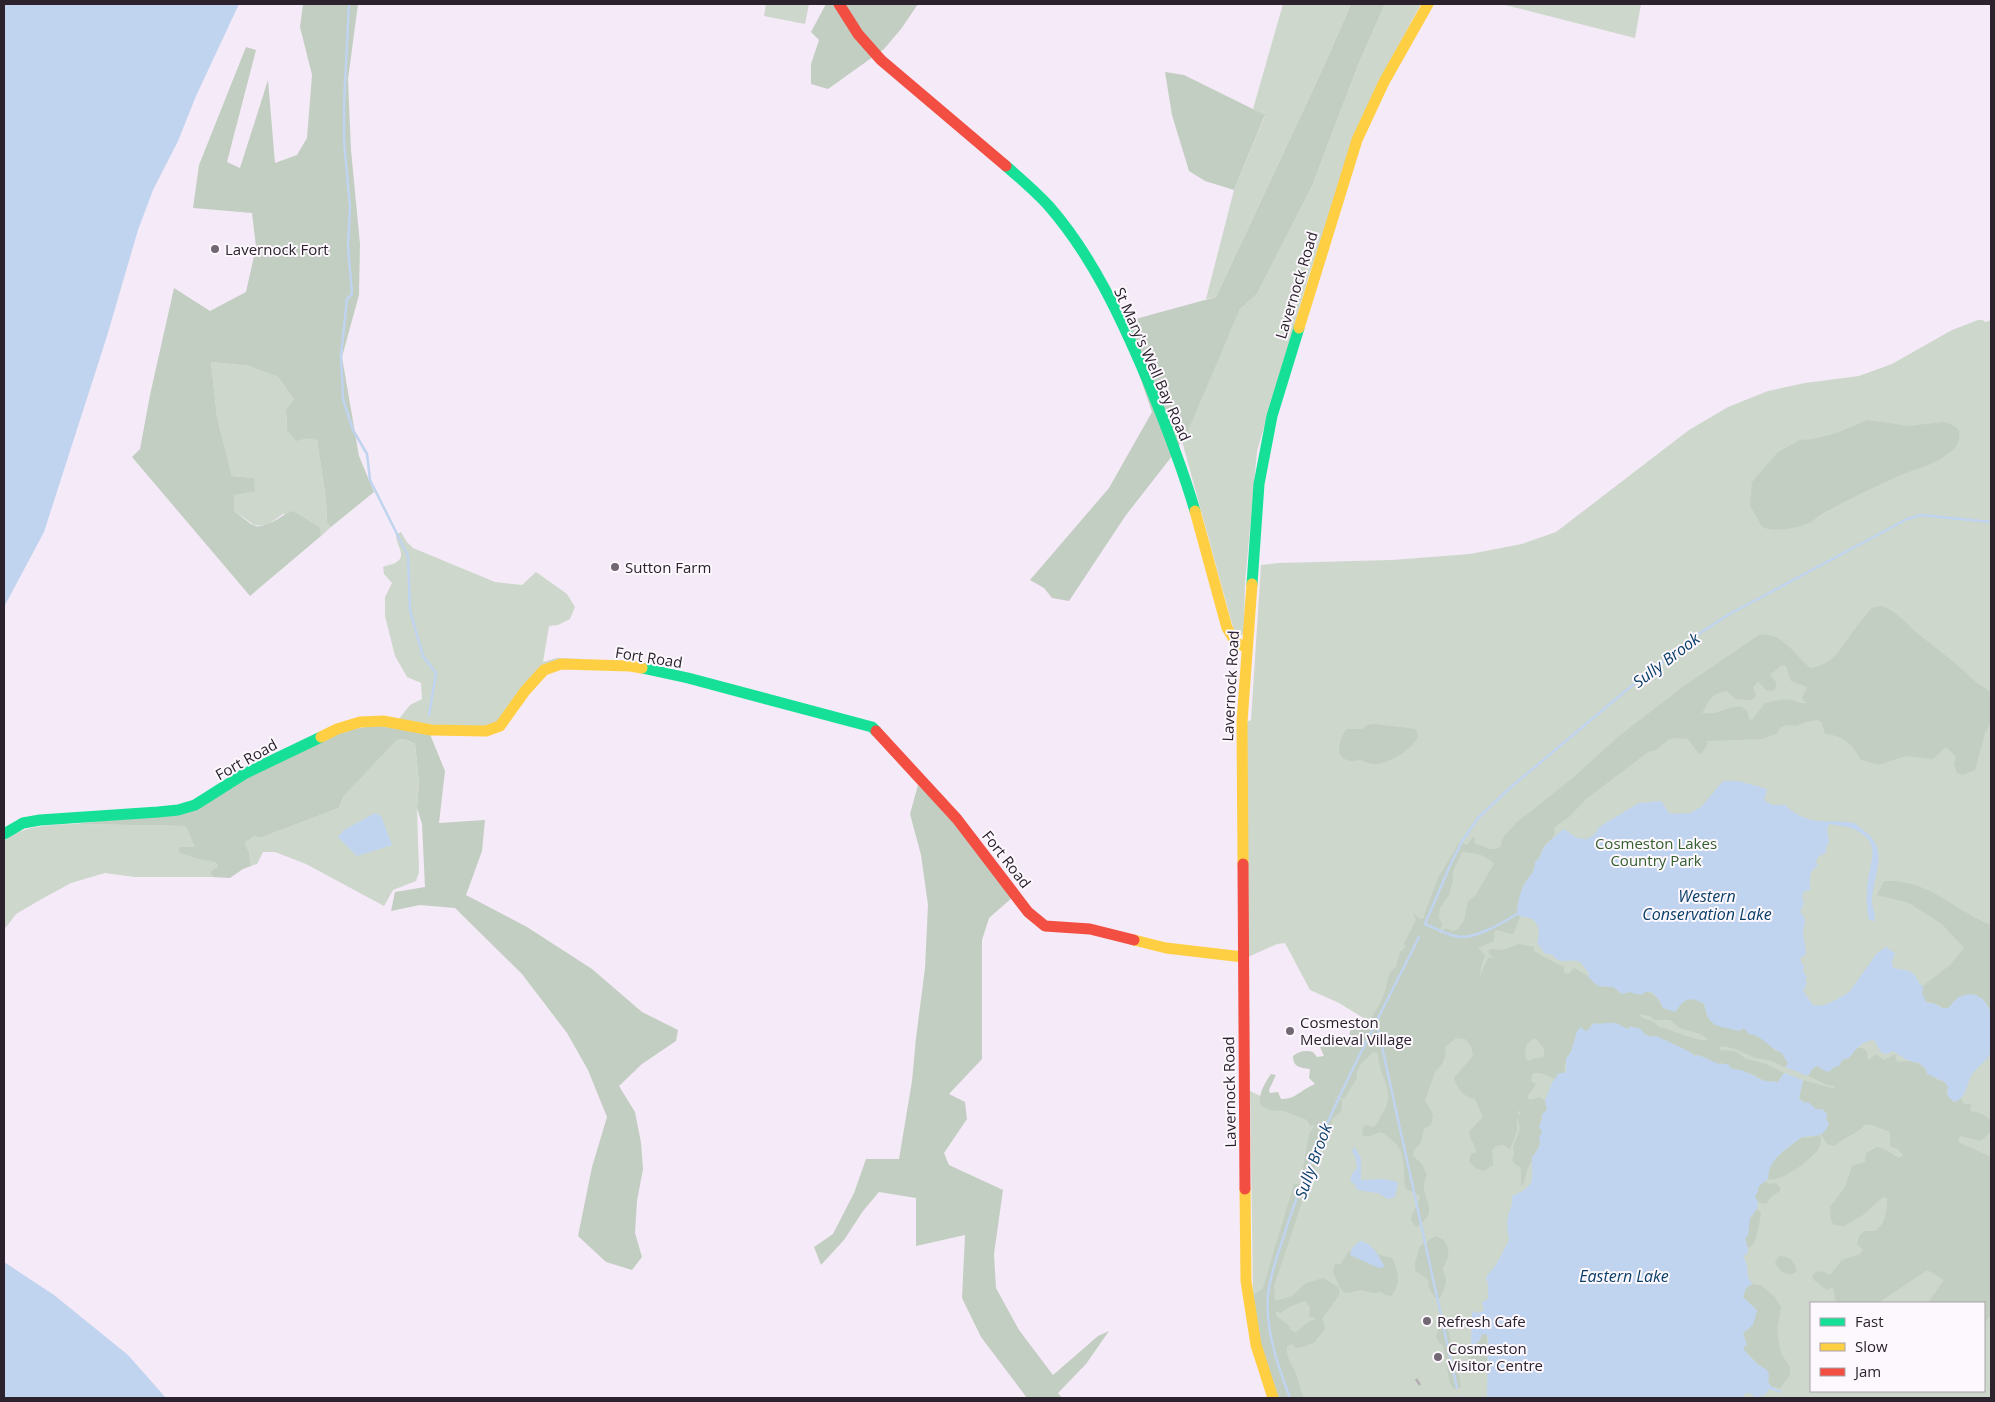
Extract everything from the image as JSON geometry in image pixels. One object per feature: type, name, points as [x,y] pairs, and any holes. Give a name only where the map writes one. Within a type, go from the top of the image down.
[{"type":"street","name":"St Mary's Well Bay Road","points":[[839,4],[846,18],[866,45],[891,69],[1032,188],[1059,217],[1081,247],[1123,326],[1159,408],[1188,489],[1228,628],[1233,641],[1241,646],[1246,646]]},
{"type":"street","name":"Lavernock Road","points":[[1273,1398],[1256,1345],[1246,1281],[1241,767],[1246,646],[1259,484],[1272,416],[1357,140],[1384,82],[1428,4]]},
{"type":"street","name":"Fort Road","points":[[4,834],[23,822],[158,812],[178,810],[195,805],[244,774],[336,729],[360,722],[383,721],[431,730],[486,731],[500,726],[525,691],[544,670],[561,664],[630,666],[688,678],[740,694],[872,727],[957,819],[1028,912],[1045,926],[1090,929],[1166,948],[1243,957]]},
{"type":"green space","points":[[303,4],[358,4],[348,79],[351,150],[360,244],[359,295],[342,357],[359,456],[374,492],[331,527],[327,522],[326,500],[317,440],[307,438],[296,441],[287,430],[286,410],[294,399],[278,377],[249,366],[211,362],[217,417],[232,476],[254,478],[255,491],[234,495],[234,511],[251,524],[263,526],[293,511],[319,527],[321,536],[250,596],[132,457],[140,449],[174,288],[210,311],[246,292],[256,247],[252,213],[193,208],[199,165],[246,47],[256,50],[227,162],[240,168],[268,80],[275,163],[297,155],[307,138],[312,75],[300,27]]},
{"type":"green space","points":[[766,4],[809,4],[805,24],[764,16]]},
{"type":"green space","points":[[826,4],[918,4],[901,29],[884,49],[828,89],[811,84],[811,64],[819,40],[811,32]]},
{"type":"green space","points":[[1283,4],[1351,4],[1216,297],[1206,299],[1234,190],[1265,116],[1253,109]]},
{"type":"green space","points":[[1351,4],[1385,4],[1359,63],[1312,186],[1257,294],[1240,309],[1186,435],[1126,515],[1069,601],[1052,598],[1044,588],[1030,580],[1109,488],[1152,412],[1131,351],[1117,322],[1128,321],[1216,297]]},
{"type":"green space","points":[[1385,4],[1421,4],[1375,89],[1310,272],[1257,451],[1245,583],[1244,631],[1242,635],[1237,637],[1182,441],[1240,309],[1257,294],[1312,186],[1359,63]]},
{"type":"green space","points":[[1501,4],[1641,4],[1635,38]]},
{"type":"green space","points":[[1165,72],[1184,75],[1265,115],[1234,190],[1205,181],[1189,171],[1172,115]]},
{"type":"green space","name":"Cosmeston Lakes Country Park","points":[[1978,320],[1986,322],[1991,320],[1991,1398],[1278,1398],[1253,1295],[1250,1091],[1279,1105],[1315,1118],[1365,1019],[1339,1003],[1310,990],[1285,943],[1277,944],[1248,957],[1247,722],[1251,720],[1261,565],[1392,560],[1470,554],[1522,544],[1556,532],[1689,430],[1728,407],[1768,391],[1805,383],[1859,376],[1892,364],[1952,330]]},
{"type":"green space","points":[[211,362],[249,366],[278,377],[294,399],[286,410],[287,430],[317,440],[326,500],[327,522],[331,527],[321,536],[318,527],[283,514],[266,526],[254,525],[234,511],[234,495],[254,478],[232,476],[217,417]]},
{"type":"green space","points":[[1867,420],[1909,426],[1944,422],[1953,425],[1959,430],[1959,441],[1952,451],[1938,461],[1872,488],[1825,512],[1809,523],[1784,529],[1762,527],[1750,505],[1752,482],[1778,452],[1800,440],[1837,433]]},
{"type":"green space","points":[[401,532],[413,548],[495,582],[522,585],[536,572],[567,594],[575,607],[570,619],[558,625],[549,626],[543,662],[557,658],[584,659],[559,661],[497,723],[474,728],[461,728],[398,720],[410,705],[422,699],[421,683],[407,677],[395,656],[385,616],[385,597],[392,583],[384,574],[383,567],[395,563],[401,558],[396,535]]},
{"type":"green space","points":[[1881,606],[1898,615],[1913,630],[1977,683],[1991,692],[1991,722],[1985,733],[1975,770],[1963,775],[1957,773],[1954,764],[1956,757],[1946,747],[1933,759],[1906,756],[1878,765],[1860,759],[1854,748],[1846,741],[1837,736],[1825,734],[1822,723],[1818,720],[1796,726],[1788,725],[1781,727],[1776,734],[1762,739],[1706,741],[1708,743],[1702,753],[1699,754],[1688,739],[1675,738],[1668,740],[1656,750],[1648,752],[1586,799],[1570,816],[1554,828],[1553,837],[1543,848],[1535,862],[1533,872],[1523,886],[1517,914],[1520,917],[1514,933],[1511,934],[1497,930],[1494,932],[1494,941],[1478,948],[1485,955],[1480,978],[1488,958],[1495,957],[1490,955],[1488,951],[1491,949],[1502,950],[1519,944],[1534,947],[1534,951],[1564,966],[1564,973],[1569,974],[1574,968],[1590,978],[1598,986],[1613,987],[1622,994],[1636,991],[1647,992],[1656,997],[1663,1008],[1675,1012],[1688,999],[1695,999],[1704,1004],[1707,1017],[1744,1028],[1770,1044],[1774,1050],[1782,1053],[1788,1064],[1785,1067],[1769,1060],[1755,1058],[1736,1049],[1719,1047],[1720,1050],[1735,1051],[1746,1059],[1766,1064],[1784,1073],[1778,1082],[1765,1081],[1751,1074],[1732,1069],[1722,1063],[1719,1064],[1703,1058],[1656,1036],[1651,1037],[1613,1023],[1601,1025],[1593,1023],[1587,1031],[1577,1031],[1571,1052],[1566,1058],[1564,1074],[1561,1073],[1554,1079],[1541,1073],[1533,1073],[1531,1081],[1536,1084],[1527,1097],[1530,1100],[1540,1097],[1545,1101],[1548,1108],[1541,1117],[1542,1132],[1540,1144],[1527,1170],[1523,1185],[1521,1185],[1521,1168],[1512,1160],[1514,1154],[1513,1147],[1520,1128],[1517,1117],[1517,1131],[1510,1149],[1503,1145],[1496,1146],[1492,1150],[1493,1165],[1484,1171],[1475,1168],[1469,1161],[1471,1154],[1476,1152],[1469,1132],[1483,1117],[1475,1099],[1462,1092],[1454,1078],[1473,1056],[1471,1046],[1465,1039],[1456,1038],[1446,1046],[1445,1057],[1435,1072],[1425,1100],[1433,1114],[1431,1125],[1424,1129],[1421,1142],[1414,1150],[1413,1156],[1422,1164],[1427,1175],[1424,1190],[1429,1208],[1429,1214],[1425,1220],[1416,1227],[1411,1221],[1420,1196],[1405,1188],[1400,1150],[1390,1138],[1381,1132],[1370,1136],[1362,1136],[1363,1127],[1366,1125],[1373,1127],[1377,1123],[1388,1099],[1388,1091],[1378,1053],[1373,1052],[1361,1064],[1357,1072],[1357,1078],[1343,1099],[1334,1095],[1342,1101],[1341,1112],[1332,1119],[1331,1131],[1318,1154],[1313,1177],[1306,1182],[1301,1180],[1309,1134],[1315,1125],[1310,1126],[1307,1120],[1284,1111],[1271,1110],[1261,1106],[1260,1098],[1262,1089],[1271,1074],[1276,1075],[1269,1090],[1270,1093],[1278,1092],[1281,1099],[1290,1098],[1315,1084],[1309,1078],[1310,1069],[1296,1065],[1293,1056],[1305,1051],[1313,1052],[1317,1057],[1324,1056],[1320,1047],[1325,1046],[1333,1038],[1349,1041],[1350,1031],[1365,1019],[1362,1028],[1365,1029],[1381,1001],[1388,978],[1391,971],[1396,967],[1400,952],[1406,947],[1404,944],[1416,920],[1413,913],[1420,919],[1425,918],[1424,915],[1438,878],[1459,843],[1467,845],[1474,836],[1475,844],[1492,849],[1501,846],[1505,835],[1516,823],[1574,777],[1619,736],[1684,686],[1759,635],[1768,635],[1782,641],[1811,668],[1825,664],[1830,660],[1872,608]],"holes":[[[1782,665],[1786,666],[1791,681],[1807,687],[1802,698],[1806,703],[1787,699],[1765,703],[1752,720],[1749,719],[1745,709],[1738,706],[1714,713],[1702,713],[1717,693],[1727,691],[1736,699],[1752,700],[1756,695],[1753,688],[1758,681],[1766,690],[1773,691],[1776,688],[1776,682],[1770,675]],[[1462,852],[1484,856],[1494,864],[1475,896],[1468,901],[1464,921],[1458,929],[1453,931],[1445,928],[1441,934],[1439,932],[1442,925],[1439,917],[1440,908],[1449,895],[1453,880],[1452,874]],[[1638,1014],[1650,1016],[1654,1020],[1670,1020],[1680,1028],[1700,1034],[1708,1039],[1699,1040],[1685,1036],[1659,1027],[1654,1022]],[[1535,1038],[1544,1048],[1544,1057],[1530,1061],[1526,1059],[1525,1052],[1526,1046]]]},
{"type":"green space","points":[[1374,724],[1416,729],[1418,736],[1416,741],[1400,755],[1380,764],[1372,764],[1360,760],[1352,761],[1342,757],[1339,748],[1347,729],[1362,729],[1367,725]]},
{"type":"green space","points":[[383,726],[429,732],[445,771],[439,823],[485,820],[482,851],[466,895],[527,927],[592,969],[642,1012],[678,1030],[676,1041],[642,1064],[619,1086],[635,1112],[641,1143],[643,1169],[637,1201],[635,1233],[642,1257],[632,1270],[606,1262],[578,1236],[592,1167],[607,1117],[588,1070],[567,1033],[522,974],[455,908],[420,905],[391,911],[395,892],[425,887],[422,824],[417,808],[419,782],[415,744],[405,739],[397,740],[344,796],[339,808],[260,838],[254,836],[245,843],[249,852],[251,866],[230,878],[213,877],[210,872],[218,866],[214,862],[179,852],[180,847],[195,847],[184,826],[74,824],[181,813],[244,779],[342,731]]},
{"type":"green space","points":[[405,739],[415,744],[419,782],[417,808],[419,872],[416,881],[393,890],[384,906],[306,864],[275,852],[263,852],[257,864],[251,866],[249,852],[245,843],[254,836],[260,838],[339,808],[344,796],[397,740]]},
{"type":"green space","points":[[918,785],[957,824],[1013,897],[989,918],[982,940],[982,1059],[949,1094],[965,1102],[967,1119],[944,1153],[949,1165],[1003,1190],[994,1254],[996,1288],[1019,1330],[1053,1375],[1098,1336],[1109,1331],[1086,1364],[1058,1393],[1062,1398],[1027,1398],[981,1337],[962,1298],[965,1235],[916,1246],[916,1198],[879,1192],[863,1211],[844,1240],[821,1265],[814,1247],[833,1234],[854,1193],[866,1159],[899,1159],[912,1081],[925,968],[928,905],[921,855],[910,814]]},
{"type":"green space","points":[[74,824],[184,826],[196,847],[218,866],[210,872],[213,877],[135,877],[105,873],[71,883],[16,914],[4,930],[4,841],[28,829]]},
{"type":"green space","points":[[1884,881],[1900,882],[1928,890],[1977,919],[1991,925],[1991,1015],[1984,1001],[1978,996],[1970,994],[1946,1009],[1923,999],[1923,986],[1950,965],[1964,948],[1942,924],[1909,903],[1877,895]]},
{"type":"green space","points":[[1862,1048],[1867,1052],[1868,1061],[1876,1054],[1884,1060],[1895,1054],[1897,1062],[1915,1062],[1938,1080],[1945,1082],[1948,1087],[1946,1092],[1954,1102],[1961,1099],[1964,1104],[1971,1104],[1970,1111],[1980,1113],[1991,1120],[1991,1131],[1981,1141],[1960,1136],[1958,1142],[1991,1157],[1991,1316],[1985,1321],[1985,1302],[1929,1302],[1944,1280],[1927,1270],[1879,1302],[1836,1302],[1833,1287],[1827,1290],[1814,1280],[1812,1275],[1814,1273],[1821,1271],[1830,1275],[1842,1260],[1860,1254],[1863,1250],[1857,1244],[1859,1236],[1864,1231],[1876,1231],[1882,1224],[1885,1216],[1887,1198],[1883,1197],[1863,1215],[1844,1226],[1834,1225],[1831,1220],[1830,1207],[1845,1187],[1852,1166],[1865,1162],[1866,1153],[1877,1147],[1899,1158],[1903,1155],[1898,1149],[1890,1146],[1890,1132],[1872,1125],[1865,1125],[1835,1146],[1827,1144],[1821,1134],[1825,1130],[1827,1114],[1822,1109],[1815,1109],[1799,1099],[1803,1080],[1835,1089],[1834,1086],[1827,1085],[1808,1076],[1812,1069],[1817,1066],[1821,1069],[1835,1066],[1852,1055],[1853,1050]]},
{"type":"green space","points":[[1820,1135],[1820,1146],[1804,1163],[1780,1178],[1768,1179],[1771,1165],[1780,1154],[1802,1137],[1809,1138]]},
{"type":"green space","points":[[1765,1181],[1769,1184],[1776,1183],[1780,1187],[1780,1191],[1772,1196],[1766,1204],[1758,1202],[1754,1197],[1758,1187]]},
{"type":"green space","points":[[1294,1184],[1300,1184],[1303,1188],[1303,1199],[1274,1286],[1275,1301],[1292,1296],[1306,1283],[1323,1278],[1338,1287],[1340,1293],[1322,1320],[1325,1329],[1314,1343],[1298,1348],[1292,1344],[1287,1346],[1288,1358],[1304,1398],[1277,1398],[1257,1339],[1254,1295],[1263,1288]],"holes":[[[1305,1301],[1310,1307],[1309,1317],[1315,1318],[1315,1320],[1310,1321],[1296,1332],[1292,1331],[1276,1315],[1276,1311],[1280,1313],[1291,1306]]]},
{"type":"green space","points":[[1755,1209],[1761,1212],[1759,1227],[1754,1242],[1748,1248],[1745,1238],[1750,1218]]},
{"type":"green space","points":[[1435,1236],[1444,1240],[1448,1248],[1448,1258],[1442,1269],[1446,1280],[1445,1287],[1440,1298],[1435,1298],[1428,1286],[1429,1281],[1415,1270],[1420,1246]]},
{"type":"green space","points":[[1359,1250],[1392,1258],[1396,1268],[1398,1283],[1391,1296],[1381,1292],[1373,1293],[1361,1290],[1346,1293],[1341,1290],[1333,1272],[1335,1264],[1341,1264],[1348,1252]]},
{"type":"green space","points":[[1779,1256],[1787,1257],[1791,1260],[1797,1271],[1787,1274],[1781,1271],[1775,1262]]},
{"type":"green space","points":[[1752,1284],[1760,1285],[1767,1290],[1774,1296],[1781,1307],[1777,1331],[1781,1353],[1790,1368],[1790,1375],[1780,1388],[1772,1387],[1768,1382],[1769,1375],[1744,1350],[1744,1347],[1747,1345],[1743,1333],[1750,1328],[1743,1296],[1746,1288]]},
{"type":"green space","points":[[1443,1325],[1449,1333],[1452,1361],[1459,1376],[1461,1388],[1454,1389],[1450,1384],[1443,1345],[1439,1343],[1436,1336],[1440,1326]]},
{"type":"green space","points":[[1482,1334],[1487,1335],[1487,1364],[1480,1364],[1472,1368],[1467,1353],[1480,1340]]},
{"type":"water","points":[[4,4],[239,4],[196,96],[178,141],[153,190],[138,230],[107,336],[44,532],[4,607]]},
{"type":"water","name":"Western Conservation Lake","points":[[1723,781],[1738,781],[1764,788],[1767,790],[1764,800],[1772,805],[1785,805],[1802,817],[1818,821],[1854,823],[1871,837],[1878,853],[1872,898],[1874,921],[1869,920],[1867,903],[1867,885],[1872,854],[1871,844],[1868,839],[1856,830],[1830,824],[1827,828],[1829,842],[1825,849],[1827,851],[1819,856],[1816,861],[1818,866],[1811,873],[1810,890],[1803,892],[1802,897],[1804,903],[1800,912],[1805,919],[1803,932],[1806,954],[1800,959],[1807,978],[1803,991],[1813,1005],[1827,1004],[1837,999],[1850,991],[1877,953],[1886,947],[1895,953],[1892,961],[1893,968],[1911,972],[1919,984],[1923,986],[1922,994],[1927,1003],[1933,1003],[1942,1008],[1949,1008],[1960,997],[1973,995],[1979,997],[1988,1007],[1991,1015],[1991,1052],[1970,1077],[1964,1094],[1959,1100],[1954,1102],[1947,1095],[1948,1087],[1945,1082],[1927,1074],[1926,1069],[1919,1063],[1907,1060],[1893,1051],[1886,1054],[1881,1052],[1874,1040],[1862,1044],[1848,1059],[1843,1059],[1839,1066],[1834,1067],[1832,1070],[1827,1072],[1817,1066],[1812,1069],[1808,1076],[1785,1067],[1788,1064],[1782,1053],[1758,1037],[1749,1034],[1744,1028],[1739,1031],[1711,1022],[1704,1004],[1699,1001],[1691,999],[1684,1001],[1675,1012],[1663,1008],[1658,998],[1652,993],[1645,992],[1641,995],[1629,992],[1622,994],[1613,987],[1598,986],[1588,977],[1589,973],[1581,963],[1574,960],[1563,961],[1556,959],[1553,955],[1544,953],[1537,944],[1539,933],[1537,925],[1533,920],[1517,914],[1518,902],[1523,886],[1532,874],[1535,862],[1543,849],[1556,835],[1564,829],[1577,838],[1587,839],[1594,835],[1599,827],[1639,803],[1661,801],[1669,813],[1690,813],[1701,807]]},
{"type":"water","points":[[375,813],[381,816],[392,845],[357,856],[338,837],[344,830]]},
{"type":"water","name":"Eastern Lake","points":[[1594,1023],[1616,1023],[1629,1029],[1630,1026],[1641,1029],[1647,1036],[1656,1036],[1695,1056],[1699,1055],[1719,1064],[1728,1064],[1732,1069],[1741,1070],[1762,1080],[1778,1082],[1784,1073],[1803,1080],[1799,1099],[1805,1103],[1808,1102],[1816,1109],[1822,1109],[1827,1114],[1826,1120],[1829,1123],[1824,1132],[1818,1135],[1802,1137],[1780,1154],[1771,1165],[1768,1179],[1758,1187],[1755,1197],[1758,1202],[1757,1209],[1750,1218],[1748,1236],[1745,1238],[1748,1248],[1747,1254],[1743,1256],[1747,1265],[1748,1277],[1752,1284],[1746,1288],[1743,1297],[1757,1310],[1753,1325],[1743,1333],[1747,1345],[1744,1347],[1744,1350],[1757,1364],[1767,1370],[1769,1375],[1768,1382],[1772,1387],[1782,1391],[1781,1393],[1769,1389],[1765,1395],[1755,1398],[1750,1393],[1746,1393],[1742,1398],[1487,1398],[1488,1339],[1487,1335],[1482,1334],[1480,1340],[1471,1347],[1472,1311],[1477,1313],[1484,1311],[1482,1302],[1488,1299],[1486,1277],[1496,1265],[1509,1240],[1507,1222],[1512,1204],[1512,1196],[1526,1188],[1531,1181],[1532,1157],[1539,1146],[1539,1137],[1542,1132],[1539,1126],[1542,1114],[1547,1110],[1545,1101],[1552,1083],[1558,1074],[1566,1072],[1566,1059],[1571,1052],[1577,1031],[1581,1027],[1587,1031]]},
{"type":"water","points":[[1355,1147],[1361,1159],[1361,1180],[1382,1179],[1395,1181],[1398,1183],[1395,1197],[1388,1199],[1378,1193],[1357,1190],[1350,1180],[1357,1168],[1356,1159],[1352,1151]]},
{"type":"water","points":[[1360,1241],[1372,1247],[1385,1267],[1379,1268],[1350,1255],[1352,1248]]},
{"type":"water","points":[[4,1262],[54,1295],[128,1355],[166,1398],[4,1398]]},
{"type":"waterway","points":[[349,4],[344,141],[350,208],[348,246],[352,294],[347,299],[341,356],[343,399],[353,430],[367,454],[370,480],[408,556],[410,610],[423,656],[436,673],[429,715]]},
{"type":"waterway","name":"Sully Brook","points":[[1517,914],[1479,934],[1462,937],[1448,934],[1425,924],[1452,861],[1478,818],[1511,787],[1629,688],[1697,635],[1728,615],[1907,519],[1921,515],[1991,522]]},
{"type":"waterway","name":"Sully Brook","points":[[1290,1398],[1277,1361],[1268,1321],[1268,1295],[1273,1269],[1300,1188],[1331,1115],[1419,937]]},
{"type":"waterway","points":[[1377,1024],[1457,1388]]},
{"type":"railway","points":[[1416,1379],[1420,1385]]},
{"type":"traffic: fast","points":[[1006,166],[1048,205],[1064,224],[1092,266],[1116,310],[1154,395],[1179,461],[1195,511]]},
{"type":"traffic: fast","points":[[1252,584],[1259,484],[1272,416],[1299,328]]},
{"type":"traffic: fast","points":[[642,668],[688,678],[872,727],[876,731]]},
{"type":"traffic: fast","points":[[4,834],[23,823],[40,820],[158,812],[178,810],[195,805],[244,774],[321,737]]},
{"type":"traffic: slow","points":[[1299,328],[1357,140],[1384,82],[1428,4]]},
{"type":"traffic: slow","points":[[1195,511],[1227,628],[1236,643],[1246,647]]},
{"type":"traffic: slow","points":[[1243,864],[1242,722],[1252,584]]},
{"type":"traffic: slow","points":[[321,737],[337,729],[360,722],[383,721],[431,730],[486,731],[500,726],[525,691],[544,670],[561,664],[642,668]]},
{"type":"traffic: slow","points":[[1134,940],[1166,948],[1243,957]]},
{"type":"traffic: slow","points":[[1245,1189],[1246,1281],[1256,1345],[1273,1398]]},
{"type":"traffic: jam","points":[[839,4],[858,34],[881,60],[1006,166]]},
{"type":"traffic: jam","points":[[876,731],[957,819],[1028,912],[1045,926],[1090,929],[1134,940]]},
{"type":"traffic: jam","points":[[1243,864],[1245,1189]]},
{"type":"place","name":"Lavernock Fort","points":[[215,249]]},
{"type":"place","name":"Sutton Farm","points":[[615,567]]},
{"type":"place","name":"Cosmeston Medieval Village","points":[[1290,1031]]},
{"type":"place","name":"Refresh Cafe","points":[[1427,1321]]},
{"type":"place","name":"Cosmeston Visitor Centre","points":[[1438,1357]]}]
